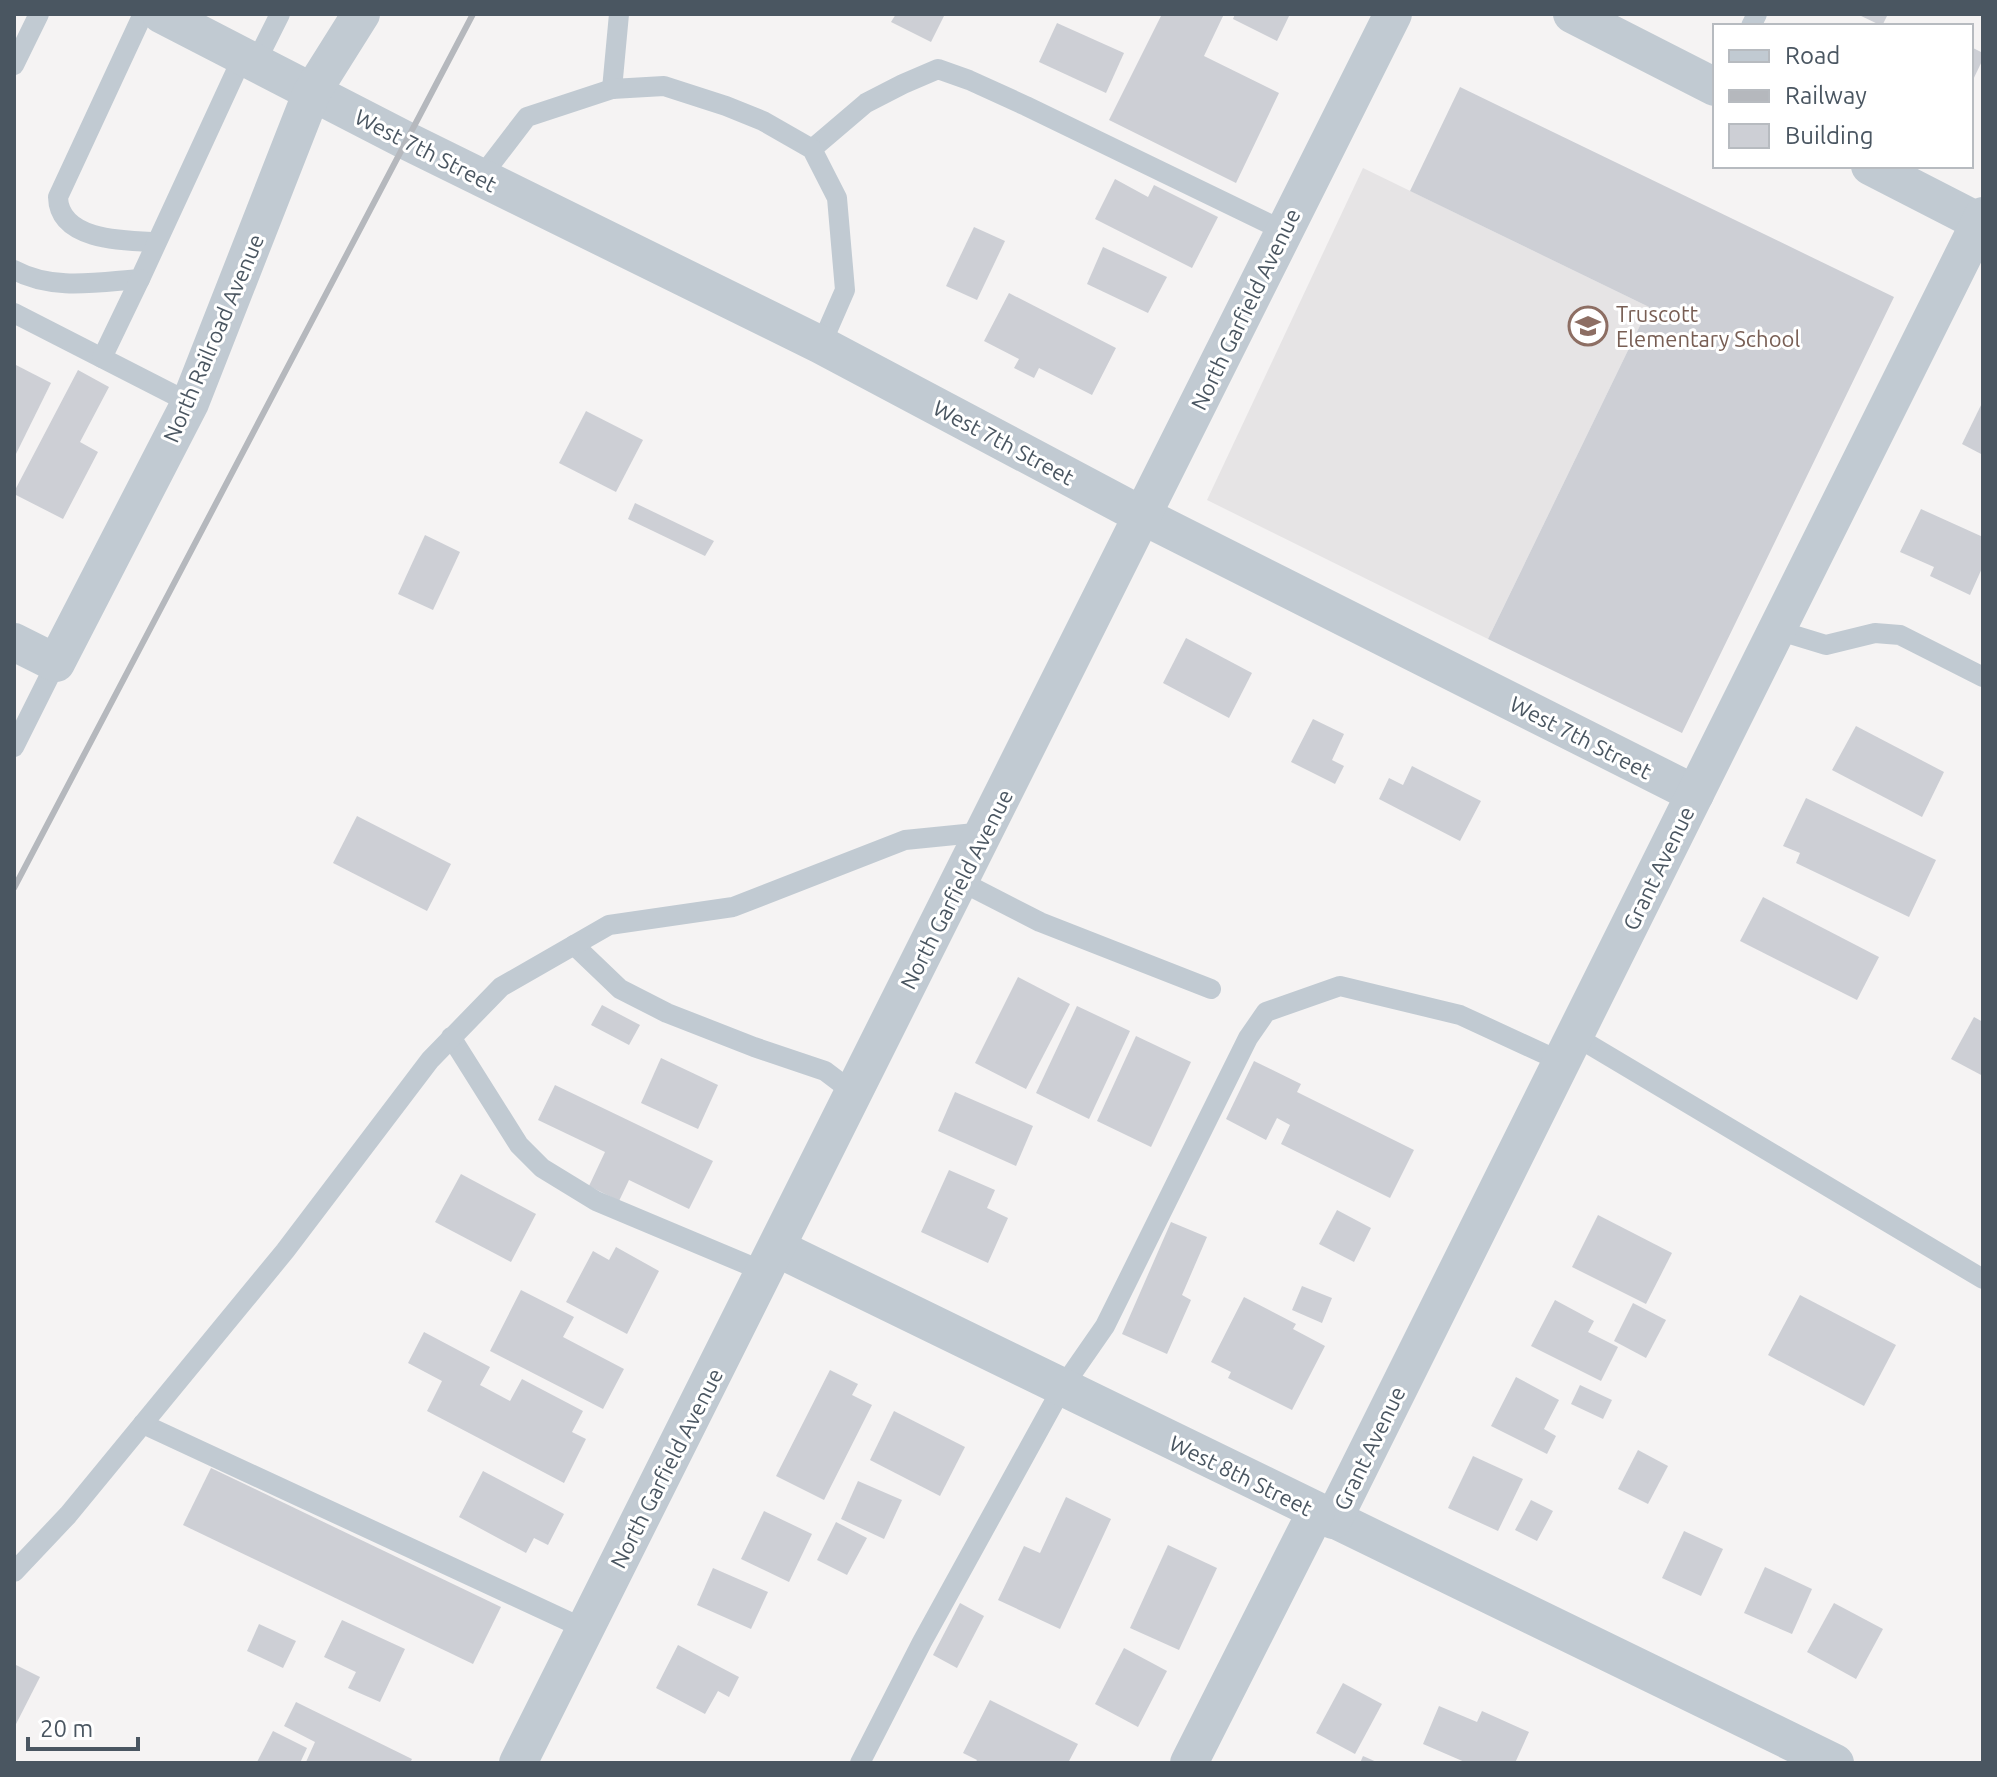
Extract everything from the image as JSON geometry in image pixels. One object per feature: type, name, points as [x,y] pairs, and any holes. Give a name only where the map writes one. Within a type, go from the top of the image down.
[{"type":"street","name":"North Railroad Avenue","points":[[56,663],[190,403],[312,92],[361,14]]},
{"type":"street","name":"North Garfield Avenue","points":[[518,1763],[1393,14]]},
{"type":"street","points":[[1572,14],[1713,86]]},
{"type":"street","name":"West 7th Street","points":[[163,15],[821,345],[1143,516],[1695,794]]},
{"type":"street","points":[[1874,168],[1982,221]]},
{"type":"street","name":"Grant Avenue","points":[[1189,1763],[1325,1516],[1568,1049],[1982,221]]},
{"type":"street","points":[[14,642],[56,663]]},
{"type":"street","name":"West 8th Street","points":[[771,1260],[1062,1388],[1835,1763]]},
{"type":"lane","points":[[14,65],[39,14]]},
{"type":"lane","points":[[102,358],[156,242],[250,59],[280,14]]},
{"type":"lane","points":[[612,89],[619,14]]},
{"type":"lane","points":[[156,242],[101,238],[67,221],[58,207],[58,197],[163,15]]},
{"type":"lane","points":[[812,149],[866,103],[938,69],[1026,106],[1284,231]]},
{"type":"lane","points":[[481,177],[527,117],[612,89],[664,86],[751,116],[812,149],[837,198],[845,290],[821,345]]},
{"type":"lane","points":[[14,270],[41,281],[62,284],[140,279]]},
{"type":"lane","points":[[14,313],[190,403]]},
{"type":"lane","points":[[1777,630],[1826,645],[1875,633],[1900,635],[1983,677]]},
{"type":"lane","points":[[14,747],[56,663]]},
{"type":"lane","points":[[14,1572],[68,1515],[285,1251],[430,1060],[501,987],[609,925],[733,907],[905,840],[985,832]]},
{"type":"lane","points":[[960,881],[1040,922],[1211,989]]},
{"type":"lane","points":[[574,945],[620,989],[667,1013],[825,1071],[854,1093]]},
{"type":"lane","points":[[860,1763],[922,1642],[1062,1388],[1105,1326],[1248,1038],[1266,1012],[1340,986],[1460,1015],[1568,1049],[1983,1279]]},
{"type":"lane","points":[[451,1037],[519,1145],[542,1168],[596,1201],[771,1260]]},
{"type":"lane","points":[[143,1424],[585,1629]]},
{"type":"shaded area","points":[[1363,168],[1649,307],[1488,639],[1207,500]]},
{"type":"building","points":[[896,14],[945,14],[931,42],[891,22]]},
{"type":"building","points":[[1162,14],[1224,14],[1204,56],[1279,93],[1236,183],[1109,120]]},
{"type":"building","points":[[1235,14],[1290,14],[1277,41],[1233,19]]},
{"type":"building","points":[[1857,14],[1888,14],[1883,24]]},
{"type":"building","points":[[1057,23],[1124,53],[1106,93],[1039,62]]},
{"type":"building","points":[[1973,48],[1983,53],[1973,80]]},
{"type":"building","points":[[1460,87],[1894,297],[1682,733],[1488,639],[1649,307],[1410,191]]},
{"type":"building","points":[[1115,179],[1148,197],[1154,185],[1218,217],[1192,268],[1095,219]]},
{"type":"building","points":[[974,227],[1005,241],[977,300],[946,286]]},
{"type":"building","points":[[1103,247],[1167,277],[1148,313],[1087,284]]},
{"type":"building","points":[[1009,293],[1116,348],[1092,395],[1039,368],[1034,378],[1014,368],[1019,359],[984,341]]},
{"type":"building","points":[[14,364],[51,383],[14,458]]},
{"type":"building","points":[[78,370],[109,387],[80,442],[98,452],[63,519],[14,492]]},
{"type":"building","points":[[1983,401],[1983,455],[1962,444]]},
{"type":"building","points":[[586,411],[643,440],[616,492],[559,463]]},
{"type":"building","points":[[635,503],[714,541],[705,556],[628,519]]},
{"type":"building","points":[[1921,509],[1983,537],[1983,566],[1970,595],[1930,576],[1934,567],[1900,552]]},
{"type":"building","points":[[425,535],[460,552],[433,610],[398,594]]},
{"type":"building","points":[[1186,638],[1252,673],[1229,718],[1163,683]]},
{"type":"building","points":[[1313,719],[1344,734],[1332,760],[1344,766],[1335,784],[1291,762]]},
{"type":"building","points":[[1856,726],[1944,772],[1922,817],[1832,770]]},
{"type":"building","points":[[1412,766],[1481,801],[1460,841],[1379,799],[1389,778],[1403,785]]},
{"type":"building","points":[[1806,798],[1936,860],[1909,917],[1796,863],[1800,853],[1783,846]]},
{"type":"building","points":[[357,816],[451,864],[427,911],[333,863]]},
{"type":"building","points":[[1763,897],[1879,957],[1857,1000],[1740,941]]},
{"type":"building","points":[[1018,977],[1070,1004],[1026,1089],[975,1063]]},
{"type":"building","points":[[602,1005],[640,1025],[629,1045],[591,1025]]},
{"type":"building","points":[[1077,1006],[1130,1031],[1089,1119],[1036,1093]]},
{"type":"building","points":[[1974,1017],[1983,1022],[1983,1076],[1951,1059]]},
{"type":"building","points":[[1136,1036],[1191,1062],[1151,1147],[1097,1121]]},
{"type":"building","points":[[661,1058],[718,1085],[698,1129],[641,1103]]},
{"type":"building","points":[[1254,1061],[1301,1084],[1297,1092],[1414,1150],[1390,1198],[1281,1144],[1290,1125],[1277,1118],[1266,1140],[1226,1119]]},
{"type":"building","points":[[555,1085],[713,1161],[689,1209],[629,1180],[619,1201],[589,1186],[605,1152],[538,1120]]},
{"type":"building","points":[[955,1092],[1033,1126],[1016,1166],[938,1131]]},
{"type":"building","points":[[949,1170],[995,1190],[987,1208],[1008,1218],[988,1263],[921,1232]]},
{"type":"building","points":[[461,1174],[536,1214],[511,1262],[435,1222]]},
{"type":"building","points":[[1337,1210],[1371,1228],[1354,1262],[1319,1244]]},
{"type":"building","points":[[1598,1215],[1672,1253],[1646,1304],[1572,1267]]},
{"type":"building","points":[[1171,1222],[1207,1237],[1182,1295],[1191,1300],[1167,1354],[1122,1334]]},
{"type":"building","points":[[616,1247],[659,1271],[627,1334],[566,1302],[593,1251],[609,1260]]},
{"type":"building","points":[[1302,1286],[1332,1298],[1322,1323],[1292,1310]]},
{"type":"building","points":[[521,1290],[574,1317],[563,1337],[624,1369],[603,1409],[490,1351]]},
{"type":"building","points":[[1800,1295],[1896,1345],[1864,1406],[1768,1355]]},
{"type":"building","points":[[1244,1297],[1296,1324],[1293,1329],[1325,1346],[1292,1410],[1228,1378],[1231,1372],[1211,1362]]},
{"type":"building","points":[[1555,1300],[1594,1321],[1588,1332],[1618,1347],[1601,1381],[1531,1346]]},
{"type":"building","points":[[1633,1303],[1666,1320],[1646,1358],[1614,1341]]},
{"type":"building","points":[[424,1332],[490,1367],[480,1385],[510,1401],[522,1379],[583,1411],[572,1432],[586,1439],[564,1483],[427,1411],[442,1381],[408,1363]]},
{"type":"building","points":[[830,1370],[858,1384],[852,1395],[872,1405],[824,1500],[776,1476]]},
{"type":"building","points":[[1516,1377],[1559,1400],[1544,1429],[1556,1436],[1547,1454],[1491,1426]]},
{"type":"building","points":[[1580,1385],[1612,1400],[1603,1419],[1571,1404]]},
{"type":"building","points":[[894,1411],[965,1447],[940,1496],[870,1460]]},
{"type":"building","points":[[1638,1450],[1668,1466],[1648,1504],[1618,1489]]},
{"type":"building","points":[[1473,1456],[1523,1479],[1498,1531],[1448,1508]]},
{"type":"building","points":[[211,1468],[501,1607],[473,1664],[183,1525]]},
{"type":"building","points":[[483,1471],[564,1514],[548,1545],[534,1538],[526,1553],[459,1517]]},
{"type":"building","points":[[858,1481],[902,1500],[884,1539],[841,1519]]},
{"type":"building","points":[[1066,1497],[1111,1519],[1060,1629],[998,1600],[1024,1546],[1040,1553]]},
{"type":"building","points":[[1531,1500],[1553,1511],[1537,1541],[1515,1530]]},
{"type":"building","points":[[764,1511],[812,1534],[789,1582],[741,1559]]},
{"type":"building","points":[[836,1522],[867,1538],[847,1575],[817,1560]]},
{"type":"building","points":[[1684,1531],[1723,1549],[1701,1596],[1662,1578]]},
{"type":"building","points":[[1168,1545],[1217,1568],[1179,1650],[1130,1628]]},
{"type":"building","points":[[1765,1567],[1812,1589],[1792,1634],[1744,1613]]},
{"type":"building","points":[[713,1568],[768,1592],[751,1629],[697,1605]]},
{"type":"building","points":[[960,1603],[984,1616],[957,1668],[933,1655]]},
{"type":"building","points":[[1834,1603],[1883,1629],[1856,1679],[1807,1652]]},
{"type":"building","points":[[342,1620],[405,1649],[380,1702],[348,1688],[356,1672],[324,1657]]},
{"type":"building","points":[[259,1624],[296,1641],[283,1668],[247,1651]]},
{"type":"building","points":[[678,1645],[739,1677],[729,1697],[718,1691],[705,1714],[656,1688]]},
{"type":"building","points":[[1124,1648],[1167,1671],[1138,1727],[1095,1704]]},
{"type":"building","points":[[14,1664],[40,1677],[14,1728]]},
{"type":"building","points":[[1343,1683],[1382,1704],[1355,1754],[1316,1733]]},
{"type":"building","points":[[990,1700],[1078,1744],[1068,1763],[975,1763],[977,1760],[963,1753]]},
{"type":"building","points":[[296,1702],[412,1759],[410,1763],[306,1762],[315,1742],[284,1726]]},
{"type":"building","points":[[1439,1706],[1477,1722],[1482,1711],[1529,1732],[1515,1763],[1467,1763],[1423,1744]]},
{"type":"building","points":[[273,1731],[307,1748],[300,1763],[257,1762]]},
{"type":"building","points":[[1363,1756],[1379,1763],[1360,1763]]},
{"type":"railway","points":[[14,888],[473,14]]},
{"type":"place","name":"Truscott Elementary School","points":[[1588,326]]}]
